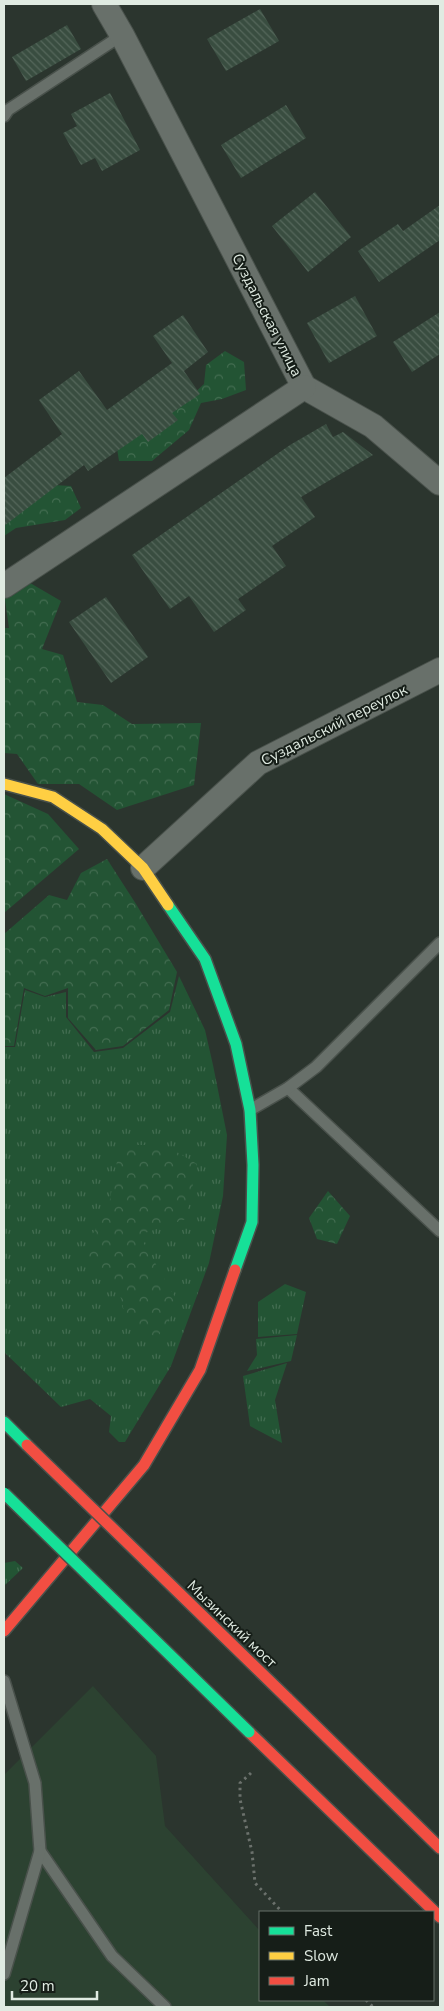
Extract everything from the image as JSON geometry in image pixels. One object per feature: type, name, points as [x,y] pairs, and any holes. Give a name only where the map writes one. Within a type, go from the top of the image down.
[{"type":"main road","points":[[4,784],[53,797],[102,829],[143,868],[205,959],[236,1044],[250,1110],[254,1165],[252,1222],[200,1370],[144,1465],[4,1631]]},
{"type":"main road","name":"Мызинский мост","points":[[4,1422],[440,1848]]},
{"type":"main road","points":[[4,1493],[433,1911]]},
{"type":"street","name":"Суздальская улица","points":[[4,586],[304,387],[122,35],[104,4]]},
{"type":"street","points":[[304,387],[373,426],[440,483]]},
{"type":"street","name":"Суздальский переулок","points":[[143,868],[258,763],[440,670]]},
{"type":"lane","points":[[4,116],[8,110],[122,35]]},
{"type":"lane","points":[[250,1110],[288,1088],[316,1067],[440,943]]},
{"type":"lane","points":[[288,1088],[440,1231]]},
{"type":"lane","points":[[4,1681],[35,1783],[40,1851],[4,1974]]},
{"type":"lane","points":[[40,1851],[112,1956],[165,2007]]},
{"type":"path","points":[[272,1755],[240,1783],[240,1799],[252,1852],[254,1883],[281,1911]]},
{"type":"shaded area","points":[[93,1686],[156,1756],[165,1826],[259,1930],[259,2001],[324,2001],[330,2007],[4,2007],[4,1775]]},
{"type":"green space","points":[[225,351],[244,362],[246,390],[222,399],[201,403],[189,430],[152,461],[119,461],[116,442],[188,399],[204,384],[206,365]]},
{"type":"green space","points":[[19,483],[71,486],[81,508],[65,520],[16,528],[4,536],[4,500]]},
{"type":"green space","points":[[25,580],[61,601],[42,649],[63,655],[77,702],[103,705],[132,724],[201,723],[194,785],[117,810],[79,784],[38,784],[17,754],[4,753],[4,628],[9,628],[4,593]]},
{"type":"green space","points":[[4,794],[48,814],[79,849],[4,913]]},
{"type":"green space","points":[[107,859],[177,972],[169,1010],[123,1046],[96,1050],[68,1018],[68,988],[45,996],[24,988],[14,1046],[4,1046],[4,934],[49,895],[67,900],[81,873]]},
{"type":"green space","points":[[179,976],[205,1030],[227,1135],[223,1196],[209,1263],[171,1366],[125,1442],[119,1442],[109,1432],[111,1416],[90,1399],[61,1407],[4,1352],[4,1047],[15,1047],[25,990],[45,997],[66,992],[66,1017],[94,1052],[123,1048],[170,1012]]},
{"type":"green space","points":[[120,1145],[165,1145],[197,1164],[186,1219],[139,1235],[179,1304],[157,1338],[126,1320],[118,1286],[81,1252],[108,1210]]},
{"type":"green space","points":[[328,1191],[350,1216],[337,1244],[317,1239],[309,1218]]},
{"type":"green space","points":[[285,1284],[306,1292],[297,1334],[258,1337],[258,1302]]},
{"type":"green space","points":[[297,1335],[291,1361],[247,1371],[257,1355],[256,1339]]},
{"type":"green space","points":[[287,1363],[275,1400],[282,1443],[250,1426],[243,1376]]},
{"type":"green space","points":[[15,1561],[23,1568],[4,1586],[4,1563]]},
{"type":"building","points":[[260,9],[279,41],[226,71],[207,39]]},
{"type":"building","points":[[67,25],[81,49],[26,81],[12,57]]},
{"type":"building","points":[[110,93],[140,150],[102,171],[95,158],[81,165],[63,133],[77,126],[71,114]]},
{"type":"building","points":[[286,105],[306,138],[241,178],[221,145]]},
{"type":"building","points":[[315,192],[351,237],[308,272],[272,226]]},
{"type":"building","points":[[440,205],[440,240],[379,282],[358,251],[398,224],[403,231]]},
{"type":"building","points":[[355,296],[377,336],[329,363],[307,323]]},
{"type":"building","points":[[440,312],[440,354],[412,372],[393,342]]},
{"type":"building","points":[[183,315],[208,352],[184,371],[200,394],[172,413],[178,420],[148,442],[142,434],[88,471],[84,465],[4,526],[4,478],[62,434],[39,400],[79,371],[107,410],[172,363],[153,336]]},
{"type":"building","points":[[326,424],[333,437],[343,432],[373,455],[301,497],[315,517],[272,546],[286,566],[238,599],[246,610],[214,632],[189,596],[170,609],[132,555],[290,445]]},
{"type":"building","points":[[106,597],[148,657],[111,683],[69,622]]},
{"type":"traffic: fast","points":[[168,905],[205,959],[236,1044],[250,1110],[253,1165],[252,1222],[235,1270]]},
{"type":"traffic: fast","points":[[4,1422],[27,1445]]},
{"type":"traffic: fast","points":[[4,1493],[249,1732]]},
{"type":"traffic: slow","points":[[4,784],[53,797],[102,829],[143,868],[168,905]]},
{"type":"traffic: jam","points":[[4,1631],[144,1465],[200,1370],[235,1270]]},
{"type":"traffic: jam","points":[[27,1445],[287,1698]]},
{"type":"traffic: jam","points":[[287,1698],[440,1848]]},
{"type":"traffic: jam","points":[[249,1732],[434,1911]]},
{"type":"traffic: jam","points":[[434,1911],[440,1917]]}]
